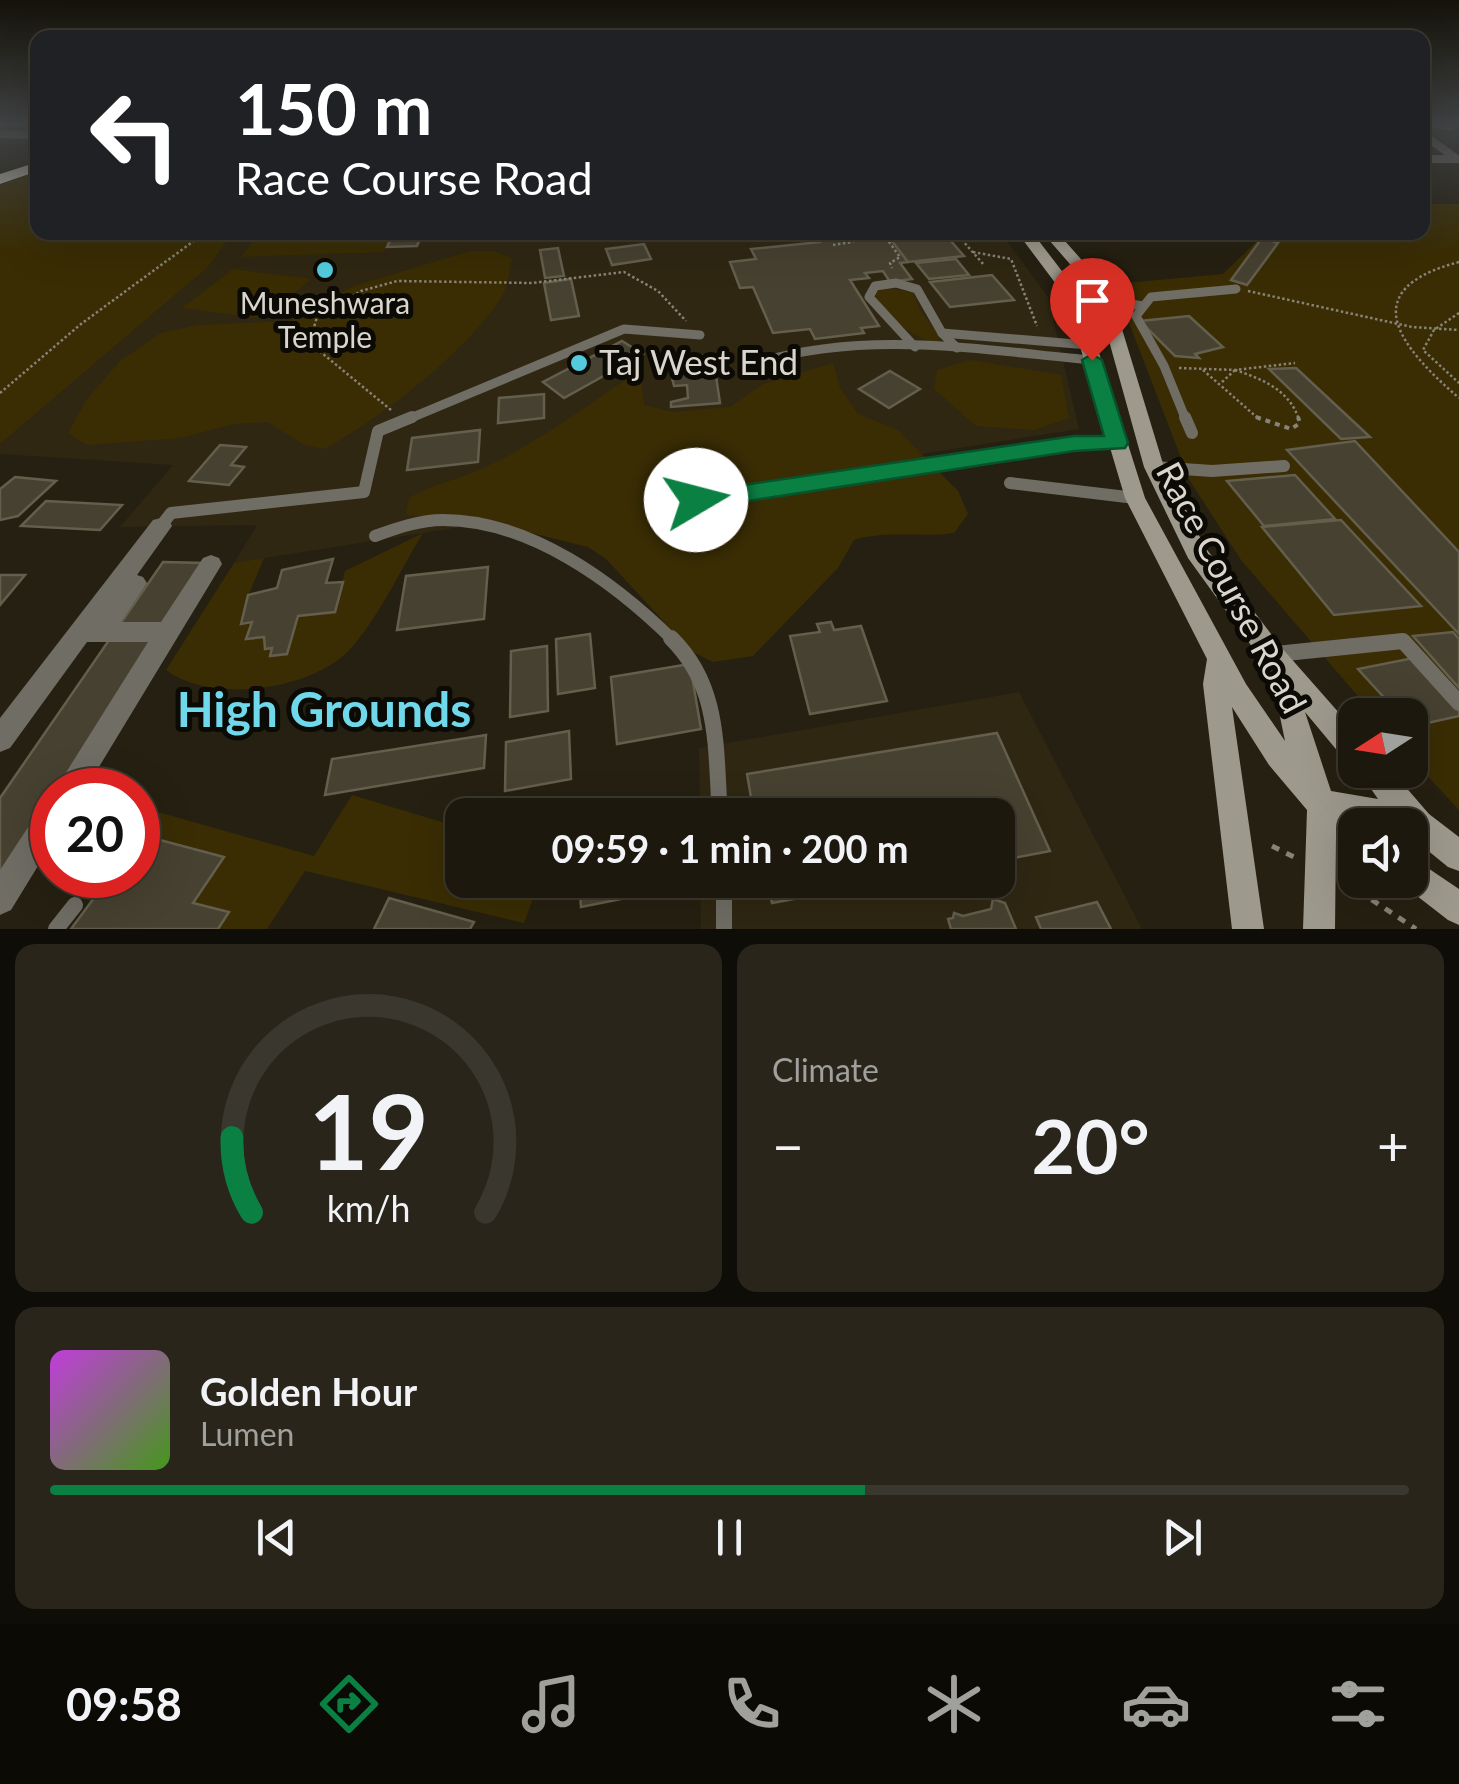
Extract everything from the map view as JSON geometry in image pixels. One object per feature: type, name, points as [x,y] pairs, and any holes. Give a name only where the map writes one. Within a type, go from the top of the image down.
[{"type":"main road","points":[[0,179],[26,167]]},
{"type":"main road","name":"Race Course Road","points":[[1030,240],[1073,296],[1135,498],[1219,659],[1279,756],[1338,818]]},
{"type":"main road","name":"Race Course Road","points":[[1057,240],[1087,272],[1106,306],[1154,467],[1196,552],[1278,662],[1338,731]]},
{"type":"main road","points":[[1219,659],[1216,684],[1248,929]]},
{"type":"main road","name":"Race Course Road","points":[[1278,662],[1295,731],[1322,805]]},
{"type":"main road","points":[[1388,788],[1405,808]]},
{"type":"main road","points":[[1319,929],[1322,805],[1357,808]]},
{"type":"main road","points":[[1428,831],[1459,856]]},
{"type":"main road","points":[[1428,885],[1459,909]]},
{"type":"street","points":[[91,632],[161,526]]},
{"type":"street","points":[[82,768],[210,564]]},
{"type":"street","points":[[0,739],[144,569]]},
{"type":"street","points":[[91,632],[168,632]]},
{"type":"street","points":[[0,899],[30,851]]},
{"type":"lane","points":[[916,346],[878,310],[869,297],[871,290],[888,283],[917,289],[942,333],[957,348]]},
{"type":"lane","points":[[1139,311],[1152,298],[1236,289]]},
{"type":"lane","points":[[1106,306],[1139,311]]},
{"type":"lane","points":[[1139,311],[1192,433]]},
{"type":"lane","points":[[161,526],[171,513],[364,492],[378,431],[624,329],[700,335]]},
{"type":"lane","points":[[942,333],[1043,341],[1090,352]]},
{"type":"lane","points":[[1043,341],[1047,356]]},
{"type":"lane","points":[[754,364],[775,354],[819,345],[916,346],[1047,356],[1090,352]]},
{"type":"lane","points":[[696,500],[1074,444],[1117,443]]},
{"type":"lane","points":[[1154,467],[1212,471],[1284,466]]},
{"type":"lane","points":[[1010,484],[1135,498]]},
{"type":"lane","points":[[375,536],[408,525],[457,521],[534,544],[601,577],[654,622],[698,668],[707,692],[718,798]]},
{"type":"lane","points":[[1278,662],[1403,641],[1459,703]]},
{"type":"lane","points":[[724,898],[724,929]]},
{"type":"lane","points":[[56,929],[75,904]]},
{"type":"path","points":[[0,393],[81,324],[195,240]]},
{"type":"path","points":[[833,244],[856,240]]},
{"type":"path","points":[[887,240],[900,257],[890,263],[892,268]]},
{"type":"path","points":[[962,240],[984,265]]},
{"type":"path","points":[[973,252],[1011,260],[1043,341]]},
{"type":"path","points":[[1459,262],[1427,268],[1410,278],[1400,294],[1394,324],[1417,361],[1459,398]]},
{"type":"path","points":[[404,420],[317,349],[312,334],[317,318],[361,291],[397,281],[451,278],[532,283],[624,272],[658,292],[700,335]]},
{"type":"path","points":[[1236,289],[1394,324],[1459,330]]},
{"type":"path","points":[[1459,312],[1434,330],[1424,350],[1459,383]]},
{"type":"path","points":[[1417,361],[1432,361]]},
{"type":"path","points":[[1164,366],[1236,370],[1294,363]]},
{"type":"path","points":[[1264,368],[1266,379]]},
{"type":"path","points":[[1203,370],[1222,382],[1247,412],[1265,424],[1296,426],[1300,418],[1297,410],[1266,379],[1236,370]]},
{"type":"path","points":[[1222,382],[1236,370]]},
{"type":"path","points":[[1272,846],[1294,857]]},
{"type":"path","points":[[1369,898],[1416,929]]},
{"type":"shaded area","points":[[30,174],[30,240],[228,240],[208,267],[0,444],[0,185]]},
{"type":"shaded area","points":[[1430,204],[1459,204],[1459,810],[1428,776],[1428,698],[1359,698],[1241,560],[1190,481],[1114,284],[1223,274],[1258,240],[1430,240]]},
{"type":"shaded area","name":"Taj West End","points":[[227,240],[1006,240],[1048,297],[1079,429],[234,563],[257,525],[120,527],[173,465],[0,454],[0,444],[208,267]]},
{"type":"shaded area","points":[[254,240],[389,240],[383,252],[241,257]]},
{"type":"shaded area","points":[[470,251],[495,251],[512,259],[504,292],[487,317],[421,382],[324,449],[305,445],[267,422],[234,424],[180,438],[87,445],[68,433],[87,399],[120,361],[161,333],[198,325],[289,321],[354,286]]},
{"type":"shaded area","points":[[233,269],[311,279],[265,319],[182,308]]},
{"type":"shaded area","points":[[878,290],[913,292],[939,342],[911,333],[895,320],[875,296]]},
{"type":"shaded area","points":[[970,360],[1061,375],[1069,418],[1034,430],[976,426],[934,389],[937,370]]},
{"type":"shaded area","points":[[833,363],[840,388],[858,414],[898,430],[958,491],[968,514],[954,533],[879,535],[854,540],[838,568],[753,656],[713,662],[691,651],[606,559],[588,547],[478,520],[406,515],[409,498],[521,449],[633,375],[641,378],[644,405],[673,412],[730,407],[763,384]]},
{"type":"shaded area","points":[[423,533],[382,605],[353,646],[315,673],[263,688],[236,689],[186,681],[166,670],[234,563],[264,558],[244,606],[248,607],[242,623],[252,622],[246,639],[264,637],[265,649],[272,648],[270,656],[286,654],[298,616],[335,612],[345,571]]},
{"type":"shaded area","points":[[1019,692],[1142,929],[701,929],[700,898],[1015,898],[1015,798],[700,798],[699,748]]},
{"type":"shaded area","points":[[352,795],[445,823],[445,898],[533,898],[524,923],[305,871],[267,929],[218,929],[228,912],[193,903],[223,857],[160,840],[160,813],[314,856]]},
{"type":"building","points":[[390,240],[420,240],[417,246],[387,247]]},
{"type":"building","points":[[891,240],[950,240],[964,256],[908,262]]},
{"type":"building","points":[[892,240],[908,262],[900,263],[912,279],[890,282],[883,271],[865,273],[869,278],[850,280],[879,326],[861,328],[864,333],[815,339],[810,329],[773,333],[753,287],[740,288],[730,262],[756,259],[751,249]]},
{"type":"building","points":[[1261,240],[1278,243],[1247,285],[1231,280]]},
{"type":"building","points":[[644,244],[651,259],[612,265],[606,249]]},
{"type":"building","points":[[558,248],[564,276],[545,278],[540,250]]},
{"type":"building","points":[[956,259],[969,275],[929,279],[916,263]]},
{"type":"building","points":[[992,275],[1014,300],[950,307],[930,282]]},
{"type":"building","points":[[571,279],[579,316],[551,320],[544,283]]},
{"type":"building","points":[[1189,316],[1223,347],[1195,354],[1199,358],[1175,356],[1140,321]]},
{"type":"building","points":[[622,341],[643,354],[564,398],[543,382]]},
{"type":"building","points":[[713,355],[720,403],[671,407],[671,402],[688,398],[687,385],[674,386],[667,358]]},
{"type":"building","points":[[1296,368],[1370,437],[1341,439],[1269,369]]},
{"type":"building","points":[[890,371],[920,389],[889,408],[859,389]]},
{"type":"building","points":[[544,394],[544,418],[498,423],[499,398]]},
{"type":"building","points":[[480,430],[478,462],[407,470],[412,438]]},
{"type":"building","points":[[1355,441],[1459,552],[1459,634],[1287,450]]},
{"type":"building","points":[[220,445],[246,447],[231,465],[244,467],[229,485],[189,481]]},
{"type":"building","points":[[1295,475],[1335,519],[1264,526],[1227,481]]},
{"type":"building","points":[[15,477],[56,481],[18,516],[0,520],[0,489]]},
{"type":"building","points":[[46,501],[122,505],[100,530],[21,526]]},
{"type":"building","points":[[1341,520],[1421,606],[1334,615],[1262,527]]},
{"type":"building","points":[[333,559],[326,583],[343,582],[335,612],[298,616],[287,654],[270,656],[272,648],[265,649],[264,637],[246,639],[252,622],[241,624],[248,595],[277,588],[282,570]]},
{"type":"building","points":[[163,562],[206,563],[75,768],[30,768],[30,839],[0,886],[0,798]]},
{"type":"building","points":[[488,567],[484,619],[397,630],[406,576]]},
{"type":"building","points":[[0,575],[25,575],[0,605]]},
{"type":"building","points":[[831,622],[834,630],[861,626],[887,701],[810,714],[790,636],[820,632],[817,624]]},
{"type":"building","points":[[1453,632],[1459,639],[1459,688],[1413,636]]},
{"type":"building","points":[[590,634],[595,688],[558,694],[556,639]]},
{"type":"building","points":[[547,646],[548,711],[510,717],[511,651]]},
{"type":"building","points":[[1413,658],[1459,705],[1459,716],[1428,723],[1428,698],[1384,698],[1358,669]]},
{"type":"building","points":[[690,664],[701,729],[617,744],[611,677]]},
{"type":"building","points":[[569,731],[571,779],[505,791],[506,742]]},
{"type":"building","points":[[997,733],[1050,851],[1015,858],[1015,798],[751,798],[747,774]]},
{"type":"building","points":[[486,735],[484,768],[325,795],[332,759]]},
{"type":"building","points":[[160,840],[224,857],[193,903],[229,912],[218,929],[71,929],[94,898],[160,898]]},
{"type":"building","points":[[389,898],[474,922],[470,929],[374,929]]},
{"type":"building","points":[[580,898],[626,898],[581,907]]},
{"type":"building","points":[[771,898],[799,898],[772,903]]},
{"type":"building","points":[[993,899],[1005,903],[1016,929],[951,929],[948,919],[954,913],[963,916],[991,909]]},
{"type":"building","points":[[1097,902],[1111,929],[1041,929],[1036,917]]},
{"type":"place","name":"Muneshwara Temple","points":[[325,270]]},
{"type":"place","name":"Taj West End","points":[[579,363]]},
{"type":"district","name":"High Grounds","points":[[324,710]]},
{"type":"route","points":[[696,500],[1074,444],[1117,443],[1092,360]]}]
